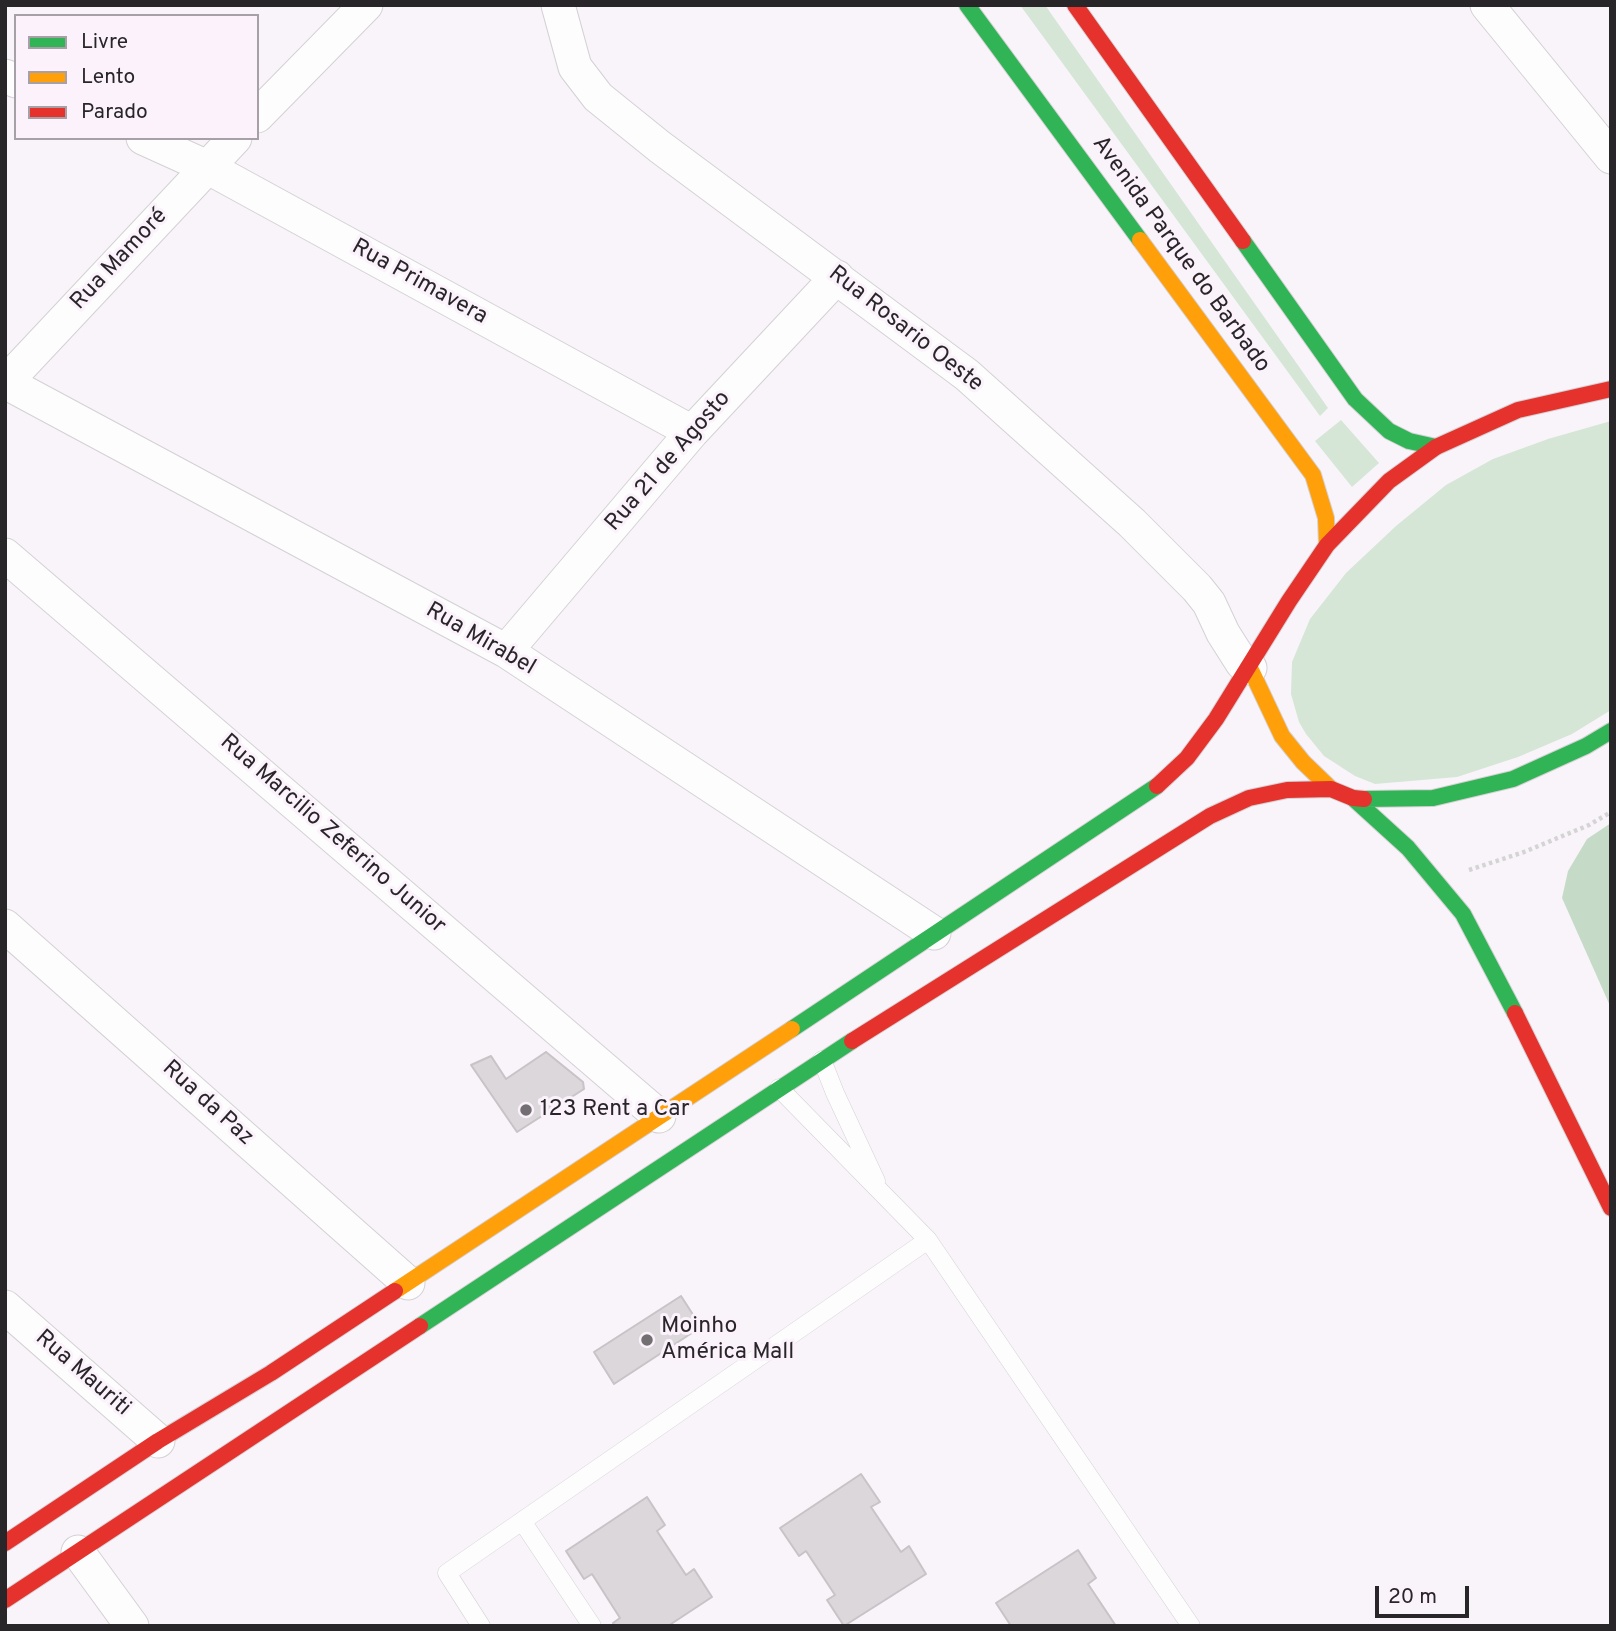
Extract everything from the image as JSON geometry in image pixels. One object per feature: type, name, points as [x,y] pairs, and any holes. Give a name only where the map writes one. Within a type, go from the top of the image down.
[{"type":"main road","name":"Avenida Parque do Barbado","points":[[968,5],[1313,475],[1326,518],[1326,545]]},
{"type":"main road","points":[[1075,5],[1355,399],[1389,431],[1409,441],[1436,447]]},
{"type":"main road","points":[[5,1543],[159,1441],[271,1373],[1149,793],[1186,758],[1216,719],[1326,545],[1389,481],[1436,447],[1518,410],[1611,389]]},
{"type":"main road","points":[[1250,668],[1282,736],[1303,762],[1331,789],[1353,798],[1433,798],[1513,779],[1586,746],[1611,731]]},
{"type":"main road","points":[[5,1600],[822,1059],[1210,816],[1249,798],[1286,790],[1331,789]]},
{"type":"main road","points":[[1353,798],[1408,848],[1464,914],[1539,1059],[1611,1208]]},
{"type":"street","points":[[259,114],[366,5]]},
{"type":"street","name":"Rua Rosario Oeste","points":[[558,5],[575,67],[598,97],[660,147],[967,375],[1132,523],[1203,595],[1242,663],[1250,668]]},
{"type":"street","points":[[1487,5],[1611,157]]},
{"type":"street","name":"Rua Primavera","points":[[147,140],[207,167],[692,432]]},
{"type":"street","name":"Rua Mamoré","points":[[5,382],[233,140]]},
{"type":"street","name":"Rua 21 de Agosto","points":[[506,651],[692,432],[837,277]]},
{"type":"street","name":"Rua Mirabel","points":[[5,382],[506,651],[934,933]]},
{"type":"street","name":"Rua Marcilio Zeferino Junior","points":[[5,555],[659,1116]]},
{"type":"street","name":"Rua da Paz","points":[[5,926],[408,1283]]},
{"type":"street","name":"Rua Mauriti","points":[[5,1307],[159,1441]]},
{"type":"street","points":[[78,1552],[132,1626]]},
{"type":"lane","points":[[822,1059],[835,1093],[881,1190]]},
{"type":"lane","points":[[779,1088],[928,1240],[1191,1626]]},
{"type":"lane","points":[[481,1626],[447,1573],[928,1240]]},
{"type":"lane","points":[[522,1521],[592,1626]]},
{"type":"path","points":[[1459,873],[1524,852],[1589,825],[1611,812]]},
{"type":"green space","points":[[1020,5],[1045,5],[1328,408],[1320,416]]},
{"type":"green space","points":[[1341,420],[1379,463],[1352,487],[1315,441]]},
{"type":"green space","points":[[1611,421],[1611,710],[1572,734],[1518,757],[1457,777],[1375,784],[1355,776],[1324,756],[1299,722],[1291,694],[1292,662],[1310,619],[1346,573],[1396,526],[1446,485],[1493,459],[1548,439]]},
{"type":"green space","points":[[1611,823],[1611,1008],[1562,898],[1568,871],[1587,839]]},
{"type":"building","name":"123 Rent a Car","points":[[546,1052],[583,1082],[584,1089],[517,1132],[471,1065],[491,1056],[506,1079]]},
{"type":"building","name":"Moinho América Mall","points":[[681,1296],[701,1327],[614,1384],[594,1352]]},
{"type":"building","points":[[861,1474],[880,1502],[871,1507],[901,1552],[909,1546],[926,1574],[844,1626],[827,1600],[835,1595],[806,1551],[799,1556],[780,1528]]},
{"type":"building","points":[[647,1497],[665,1525],[657,1531],[686,1575],[694,1569],[712,1597],[668,1626],[614,1626],[613,1623],[620,1618],[592,1574],[584,1579],[566,1551]]},
{"type":"building","points":[[1078,1550],[1096,1578],[1088,1584],[1116,1626],[1011,1626],[996,1603]]},
{"type":"traffic: fast","points":[[967,5],[1140,240]]},
{"type":"traffic: fast","points":[[1243,241],[1355,399],[1389,431],[1409,441],[1436,447]]},
{"type":"traffic: fast","points":[[1364,799],[1433,798],[1513,779],[1586,746],[1611,731]]},
{"type":"traffic: fast","points":[[792,1029],[1157,786]]},
{"type":"traffic: fast","points":[[1353,798],[1408,848],[1463,914],[1515,1013]]},
{"type":"traffic: fast","points":[[420,1326],[852,1041]]},
{"type":"traffic: slow","points":[[1140,240],[1313,475],[1326,518],[1327,545]]},
{"type":"traffic: slow","points":[[1250,668],[1282,736],[1303,762],[1331,789]]},
{"type":"traffic: slow","points":[[395,1291],[792,1029]]},
{"type":"traffic: jam","points":[[1075,5],[1243,241]]},
{"type":"traffic: jam","points":[[1157,786],[1187,758],[1216,719],[1327,545],[1389,481],[1436,447],[1518,410],[1611,389]]},
{"type":"traffic: jam","points":[[852,1041],[1210,816],[1249,798],[1287,790],[1331,789],[1353,798],[1364,799]]},
{"type":"traffic: jam","points":[[1515,1013],[1611,1208]]},
{"type":"traffic: jam","points":[[5,1543],[158,1441],[271,1373],[395,1291]]},
{"type":"traffic: jam","points":[[5,1600],[420,1326]]},
{"type":"place","name":"123 Rent a Car","points":[[526,1110]]},
{"type":"place","name":"Moinho América Mall","points":[[647,1340]]}]
